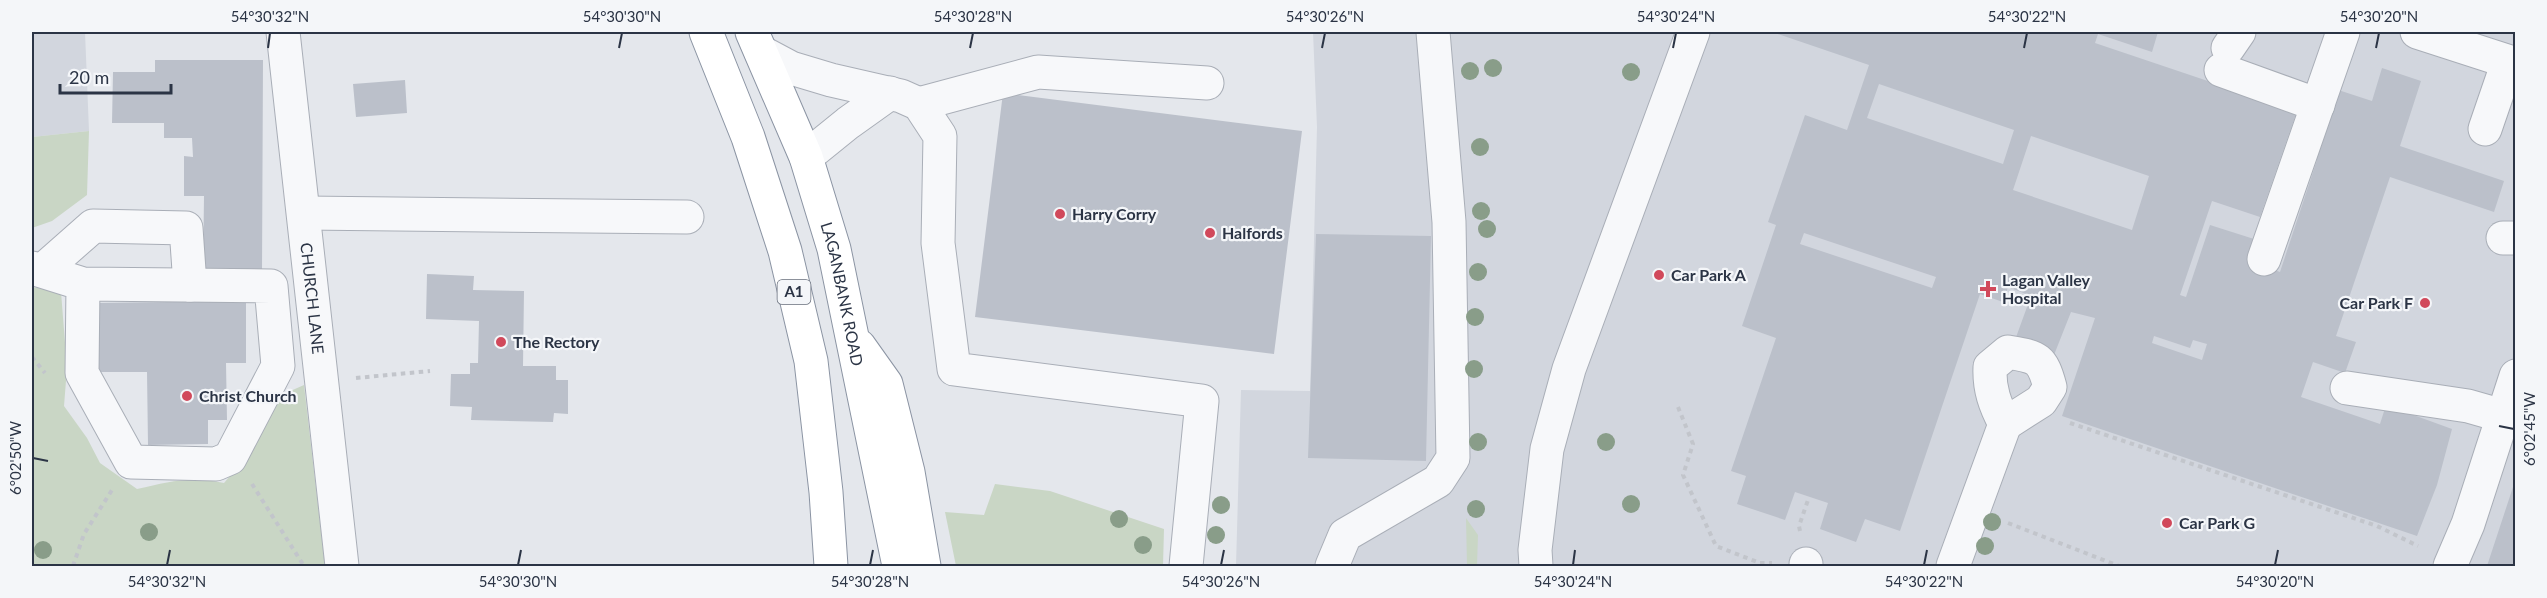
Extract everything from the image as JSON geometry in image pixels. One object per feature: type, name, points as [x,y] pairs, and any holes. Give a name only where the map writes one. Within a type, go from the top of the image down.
[{"type":"highway","name":"A1","points":[[706,32],[748,137],[784,251],[808,350],[826,492],[831,567]]},
{"type":"highway","name":"LAGANBANK ROAD","points":[[756,42],[806,157],[834,249],[899,567]]},
{"type":"highway","points":[[851,335],[886,384],[908,472],[924,567]]},
{"type":"street","name":"CHURCH LANE","points":[[283,32],[342,567]]},
{"type":"street","points":[[1332,567],[1345,535],[1438,481],[1453,458],[1449,222],[1432,32]]},
{"type":"street","points":[[1536,567],[1535,550],[1547,449],[1569,369],[1692,32]]},
{"type":"street","points":[[2264,259],[2343,32]]},
{"type":"street","points":[[2417,32],[2512,63],[2485,129]]},
{"type":"street","points":[[756,42],[791,68],[904,99],[940,136],[938,243],[954,369],[1202,401],[1186,567]]},
{"type":"street","points":[[2229,50],[2318,105]]},
{"type":"street","points":[[806,157],[848,123],[904,99],[1038,72],[1207,83]]},
{"type":"street","points":[[304,213],[687,218]]},
{"type":"street","points":[[37,269],[93,226],[186,228],[190,285]]},
{"type":"street","points":[[37,269],[83,284],[270,286],[278,366],[230,458],[216,464],[131,462],[82,373],[83,284]]},
{"type":"street","points":[[1953,567],[2005,424],[2041,401],[2050,387],[2045,367],[2031,356],[2008,352],[1990,367],[1989,383],[2005,424]]},
{"type":"street","points":[[2450,567],[2468,524],[2516,376]]},
{"type":"street","points":[[2347,388],[2468,406],[2503,416]]},
{"type":"path","points":[[323,381],[430,371]]},
{"type":"path","points":[[2041,401],[2062,420],[2377,526],[2418,546]]},
{"type":"path","points":[[1678,407],[1693,444],[1683,475],[1716,546],[1759,565],[1806,565]]},
{"type":"path","points":[[230,458],[247,476],[304,567]]},
{"type":"path","points":[[73,567],[84,534],[131,462]]},
{"type":"path","points":[[2007,523],[2119,567]]},
{"type":"shaded area","points":[[32,32],[85,32],[89,131],[32,137]]},
{"type":"shaded area","name":"Lagan Valley Hospital","points":[[1313,32],[2515,32],[2515,566],[1236,566],[1241,390],[1310,391],[1317,127]]},
{"type":"green space","points":[[89,131],[87,195],[52,221],[32,228],[32,137]]},
{"type":"green space","points":[[32,287],[61,292],[67,368],[64,406],[87,438],[100,463],[137,489],[180,480],[224,483],[251,451],[270,400],[304,385],[325,566],[32,566]]},
{"type":"green space","points":[[995,484],[1050,491],[1164,529],[1163,566],[956,566],[945,512],[984,515]]},
{"type":"green space","points":[[1466,518],[1478,535],[1477,566],[1467,566]]},
{"type":"building","points":[[1772,32],[2158,32],[2152,52],[2098,34],[2095,43],[2297,111],[2260,217],[2212,201],[2180,295],[2186,297],[2210,225],[2254,239],[2247,260],[2280,272],[2317,160],[2303,155],[2326,86],[2372,101],[2382,68],[2421,81],[2400,146],[2504,181],[2494,212],[2390,177],[2336,336],[2356,342],[2345,373],[2313,362],[2301,397],[2380,424],[2386,405],[2452,429],[2437,485],[2417,536],[2062,416],[2095,318],[2071,312],[2054,355],[2015,340],[2031,296],[2008,287],[2003,302],[1980,294],[1900,531],[1865,519],[1856,542],[1820,529],[1828,503],[1795,492],[1785,520],[1737,504],[1746,476],[1731,471],[1776,338],[1742,326],[1776,225],[1768,222],[1805,115],[1847,130],[1869,65]],"holes":[[[1879,84],[2014,130],[2003,164],[1867,118]],[[2031,136],[2149,176],[2132,230],[2013,190]],[[1804,233],[1936,277],[1932,288],[1800,244]],[[2154,336],[2190,348],[2193,340],[2207,344],[2202,360],[2152,343]]]},
{"type":"building","points":[[155,60],[263,60],[262,273],[203,273],[204,196],[184,196],[184,156],[193,157],[192,138],[164,138],[164,123],[112,123],[113,72],[155,72]]},
{"type":"building","points":[[405,80],[407,113],[356,117],[353,84]]},
{"type":"building","points":[[1003,93],[1302,131],[1274,354],[975,317]]},
{"type":"building","points":[[1316,234],[1431,236],[1426,461],[1308,458]]},
{"type":"building","name":"The Rectory","points":[[427,274],[474,276],[473,290],[524,291],[523,366],[556,366],[556,380],[568,380],[568,414],[554,413],[553,422],[471,420],[472,407],[450,406],[451,374],[470,374],[470,363],[478,363],[479,321],[426,319]]},
{"type":"building","name":"Christ Church","points":[[246,301],[246,363],[226,363],[227,420],[208,420],[208,444],[148,445],[147,372],[89,372],[89,303]]},
{"type":"building","points":[[2513,487],[2516,488],[2516,566],[2487,566]]},
{"type":"place","name":"Harry Corry","points":[[1060,214]]},
{"type":"place","name":"Halfords","points":[[1210,233]]},
{"type":"place","name":"Car Park A","points":[[1659,275]]},
{"type":"place","name":"Lagan Valley Hospital","points":[[1988,289]]},
{"type":"place","name":"Car Park F","points":[[2425,303]]},
{"type":"place","name":"The Rectory","points":[[501,342]]},
{"type":"place","name":"Christ Church","points":[[187,396]]},
{"type":"place","name":"Car Park G","points":[[2167,523]]}]
